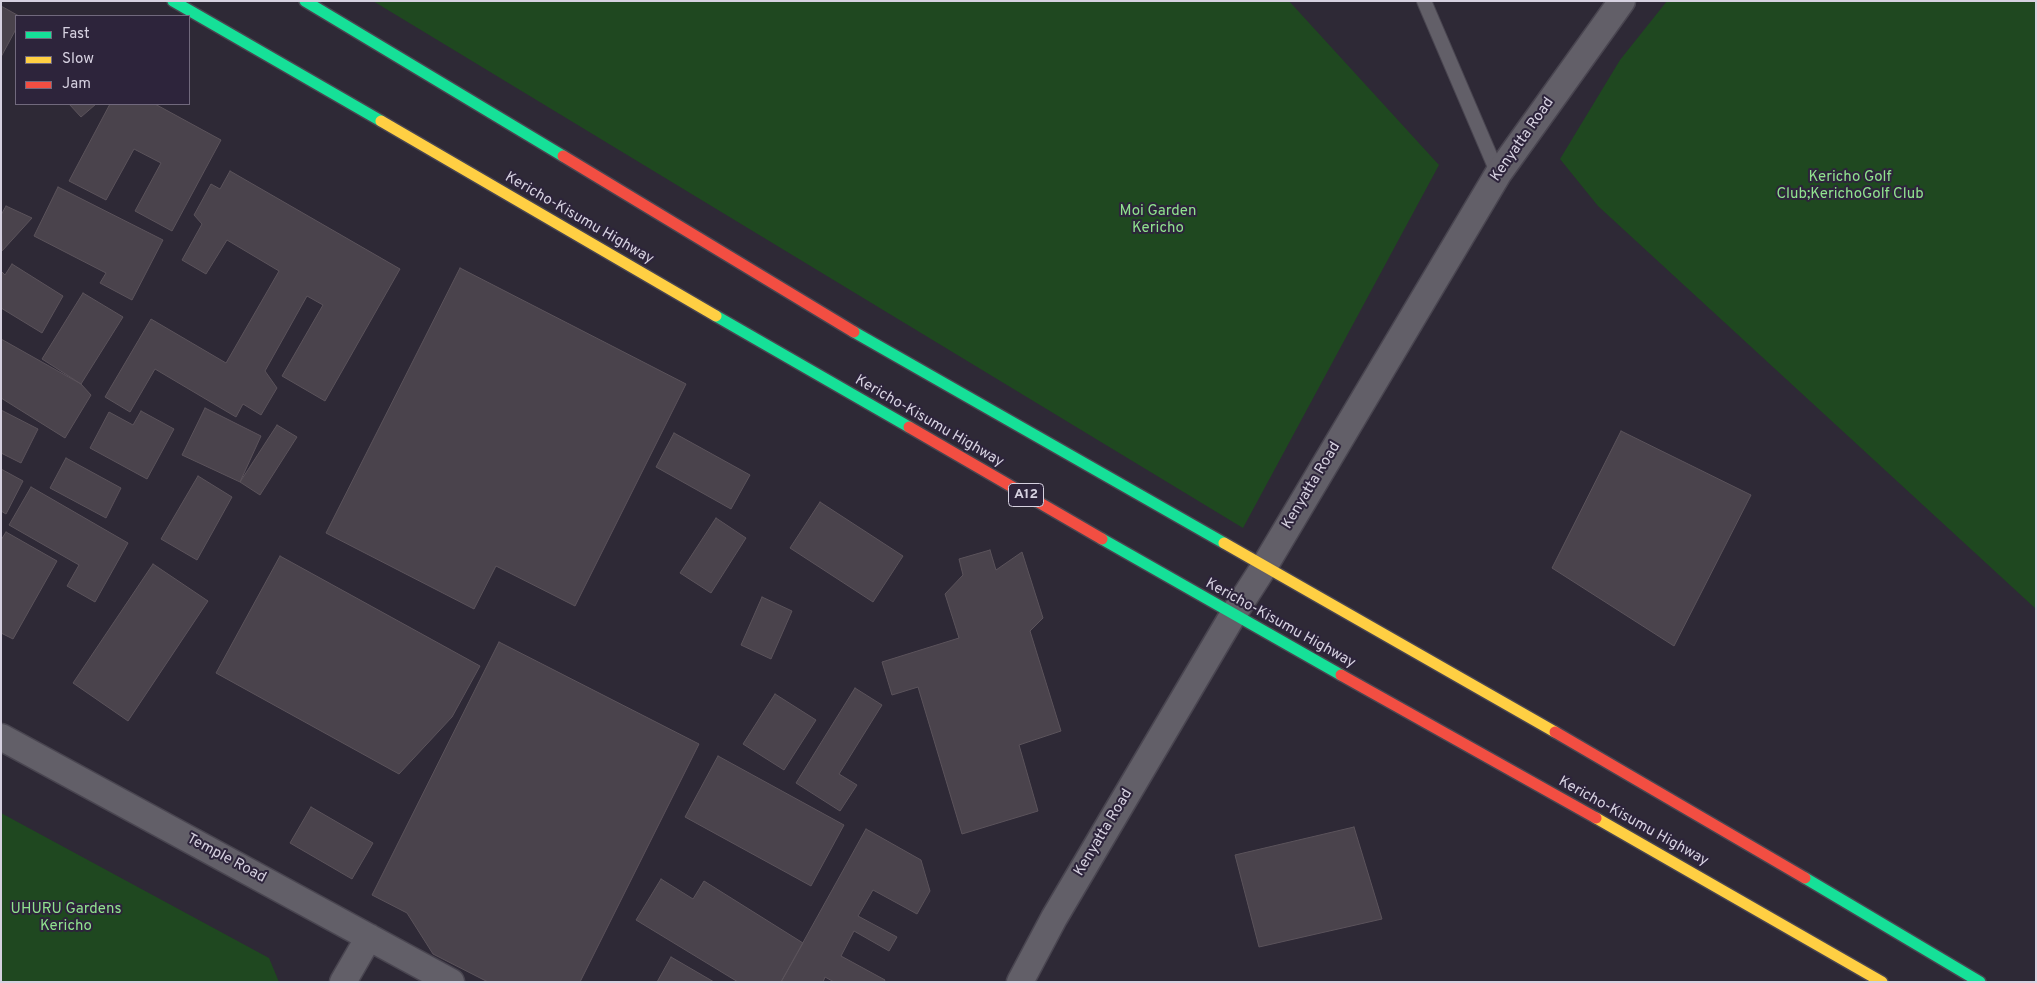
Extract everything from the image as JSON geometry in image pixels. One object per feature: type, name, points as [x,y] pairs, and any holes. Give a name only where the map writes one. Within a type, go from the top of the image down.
[{"type":"highway","name":"Kericho-Kisumu Highway","points":[[173,1],[1232,615],[1634,839],[1882,982]]},
{"type":"highway","points":[[305,1],[858,334],[1657,790],[1980,982]]},
{"type":"street","name":"Kenyatta Road","points":[[1020,982],[1054,918],[1232,615],[1264,567],[1498,174],[1622,1]]},
{"type":"street","name":"Temple Road","points":[[1,736],[451,982]]},
{"type":"street","points":[[343,982],[369,937]]},
{"type":"lane","points":[[1424,1],[1498,174]]},
{"type":"green space","name":"Moi Garden Kericho","points":[[373,1],[1289,1],[1439,165],[1243,528]]},
{"type":"green space","name":"Kericho Golf Club;KerichoGolf Club","points":[[1667,1],[2036,1],[2036,609],[1598,206],[1560,159],[1620,60]]},
{"type":"green space","name":"UHURU Gardens Kericho","points":[[1,813],[269,958],[279,982],[1,982]]},
{"type":"building","points":[[1,6],[17,15],[15,15],[15,31],[1,57]]},
{"type":"building","points":[[70,105],[95,105],[81,117]]},
{"type":"building","points":[[109,105],[157,105],[221,140],[172,231],[135,211],[161,163],[134,149],[106,200],[69,181]]},
{"type":"building","points":[[230,171],[400,269],[325,401],[282,376],[323,305],[307,296],[265,371],[277,388],[261,415],[243,404],[236,417],[155,369],[130,412],[105,397],[151,319],[226,363],[279,271],[227,240],[206,274],[182,260],[202,224],[194,215],[211,184],[220,189]]},
{"type":"building","points":[[58,187],[163,240],[132,300],[100,283],[106,273],[34,236]]},
{"type":"building","points":[[6,206],[32,218],[2,251],[1,215]]},
{"type":"building","points":[[12,264],[63,296],[42,333],[1,308],[1,271],[5,275]]},
{"type":"building","points":[[460,268],[686,384],[575,606],[496,566],[474,609],[326,533]]},
{"type":"building","points":[[83,293],[123,317],[81,384],[42,359]]},
{"type":"building","points":[[1,339],[81,384],[91,395],[65,438],[1,398]]},
{"type":"building","points":[[205,408],[261,436],[240,482],[182,455]]},
{"type":"building","points":[[1,410],[38,429],[21,463],[1,453]]},
{"type":"building","points":[[141,411],[174,429],[147,479],[90,448],[109,412],[133,425]]},
{"type":"building","points":[[277,425],[297,437],[260,495],[240,482]]},
{"type":"building","points":[[1621,431],[1751,495],[1674,646],[1552,568]]},
{"type":"building","points":[[674,433],[750,475],[731,509],[656,467]]},
{"type":"building","points":[[66,458],[121,488],[106,518],[50,488]]},
{"type":"building","points":[[1,469],[23,481],[6,514],[1,511]]},
{"type":"building","points":[[198,476],[232,497],[197,560],[161,539]]},
{"type":"building","points":[[31,487],[128,543],[95,602],[67,586],[79,565],[9,525]]},
{"type":"building","points":[[820,502],[903,556],[873,602],[790,548]]},
{"type":"building","points":[[716,518],[746,538],[711,593],[680,573]]},
{"type":"building","points":[[6,532],[57,561],[13,639],[1,633],[1,540]]},
{"type":"building","points":[[990,550],[996,570],[1022,552],[1043,618],[1030,631],[1061,731],[1019,745],[1038,811],[962,834],[918,687],[892,695],[882,662],[959,638],[945,594],[963,575],[959,559]]},
{"type":"building","points":[[280,556],[480,666],[452,717],[399,774],[216,673]]},
{"type":"building","points":[[153,564],[208,601],[128,721],[73,683]]},
{"type":"building","points":[[762,597],[792,611],[771,659],[741,645]]},
{"type":"building","points":[[499,642],[699,744],[580,982],[488,982],[433,954],[407,913],[372,895]]},
{"type":"building","points":[[855,688],[882,705],[839,774],[857,785],[840,811],[796,783]]},
{"type":"building","points":[[775,694],[816,720],[784,770],[743,744]]},
{"type":"building","points":[[718,756],[844,825],[811,886],[685,817]]},
{"type":"building","points":[[311,807],[373,843],[352,879],[290,843]]},
{"type":"building","points":[[1354,827],[1382,919],[1259,947],[1235,855]]},
{"type":"building","points":[[866,829],[921,860],[930,891],[917,914],[873,890],[858,916],[897,937],[889,951],[854,931],[841,956],[885,980],[884,982],[834,982],[825,977],[823,982],[781,982]]},
{"type":"building","points":[[661,879],[693,899],[704,881],[803,943],[781,982],[738,982],[636,920]]},
{"type":"building","points":[[671,957],[714,982],[657,982]]},
{"type":"traffic: fast","points":[[173,1],[381,121]]},
{"type":"traffic: fast","points":[[305,1],[563,156]]},
{"type":"traffic: fast","points":[[716,316],[909,427]]},
{"type":"traffic: fast","points":[[854,332],[1224,543]]},
{"type":"traffic: fast","points":[[1102,539],[1341,675]]},
{"type":"traffic: fast","points":[[1805,878],[1980,982]]},
{"type":"traffic: slow","points":[[381,121],[716,316]]},
{"type":"traffic: slow","points":[[1224,543],[1555,732]]},
{"type":"traffic: slow","points":[[1596,818],[1882,982]]},
{"type":"traffic: jam","points":[[563,156],[854,332]]},
{"type":"traffic: jam","points":[[909,427],[1102,539]]},
{"type":"traffic: jam","points":[[1341,675],[1596,818]]},
{"type":"traffic: jam","points":[[1555,732],[1805,878]]}]
